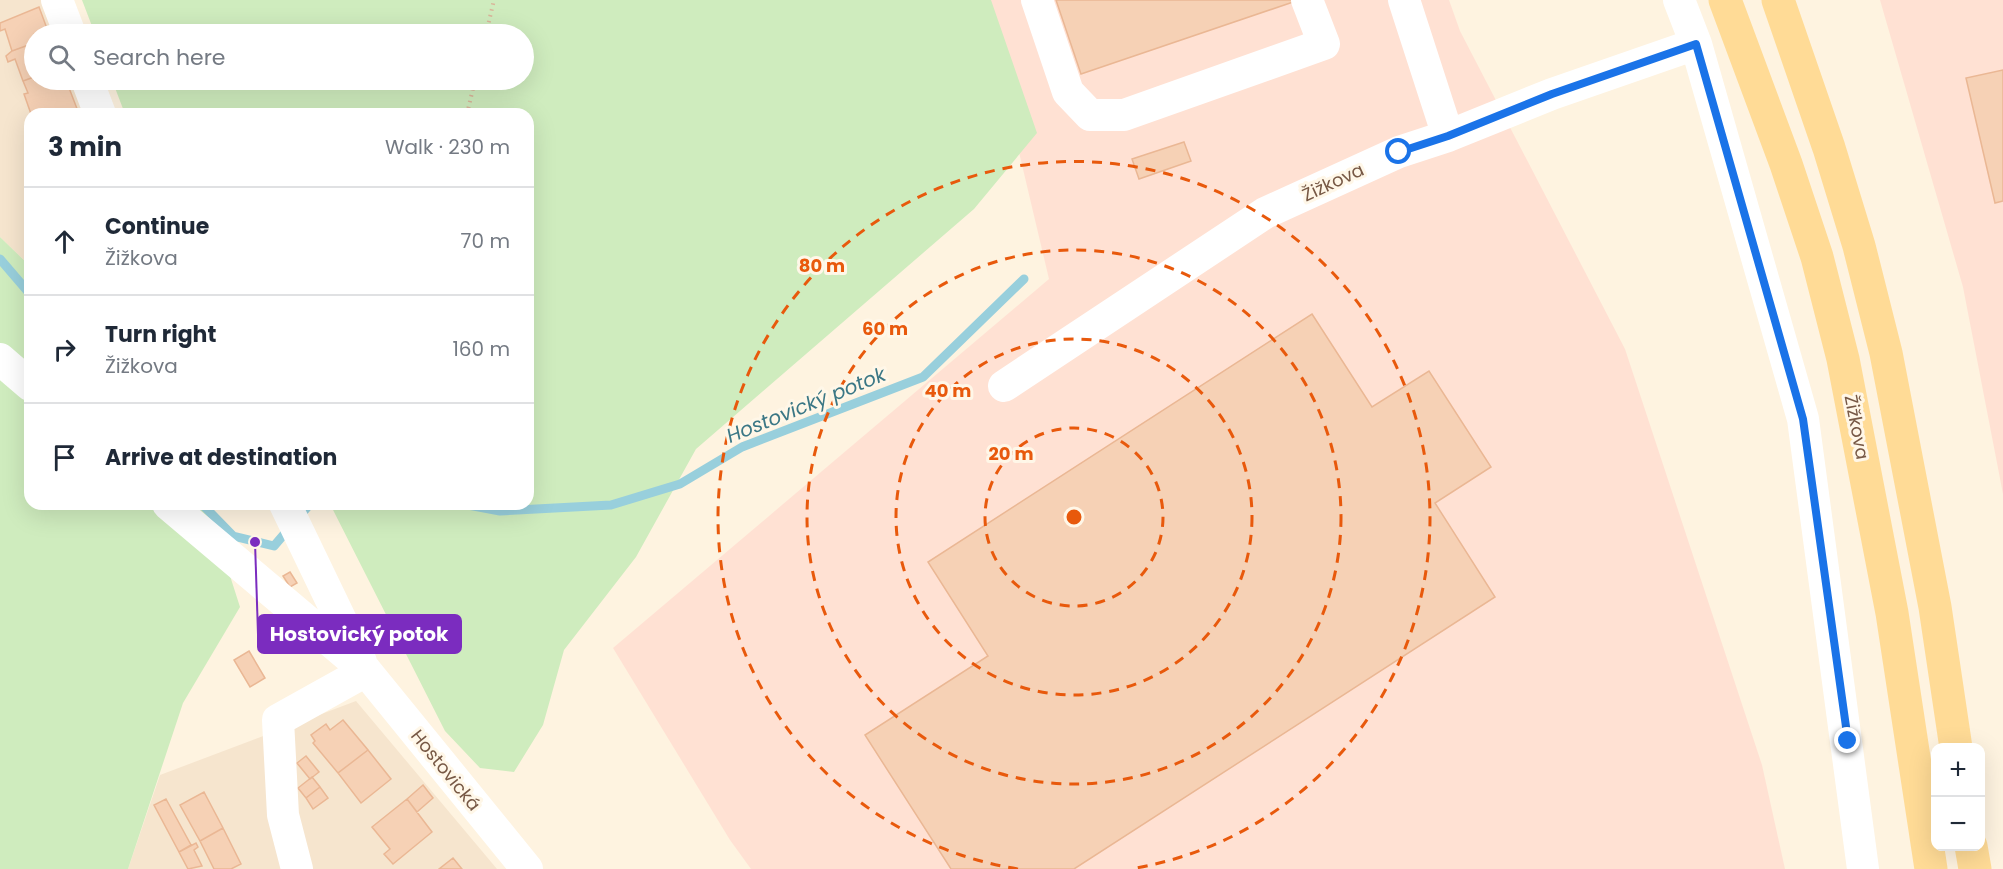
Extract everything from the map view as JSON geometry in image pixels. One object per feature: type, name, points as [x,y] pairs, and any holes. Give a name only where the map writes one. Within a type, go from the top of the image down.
[{"type":"main road","name":"Žižkova","points":[[1725,0],[1817,257],[1843,359],[1892,613],[1931,869]]},
{"type":"main road","points":[[1778,0],[1833,159],[1859,246],[1886,353],[1935,607],[1955,743]]},
{"type":"main road","points":[[1972,851],[1975,869]]},
{"type":"street","points":[[57,0],[66,24]]},
{"type":"street","points":[[1036,0],[1068,92],[1090,115],[1124,115],[1324,44],[1307,0]]},
{"type":"street","points":[[1404,0],[1448,136]]},
{"type":"street","points":[[1679,0],[1696,44],[1803,419],[1863,869]]},
{"type":"street","name":"Žižkova","points":[[1004,386],[1265,213],[1399,152],[1448,136],[1552,94],[1696,44]]},
{"type":"street","points":[[91,90],[98,108]]},
{"type":"street","points":[[0,359],[24,380]]},
{"type":"street","points":[[175,510],[366,670]]},
{"type":"street","points":[[290,514],[366,670]]},
{"type":"street","points":[[297,869],[283,815],[278,720],[366,670]]},
{"type":"street","name":"Hostovická","points":[[366,670],[526,869]]},
{"type":"path","points":[[488,24],[494,0]]},
{"type":"path","points":[[468,108],[472,90]]},
{"type":"shaded area","points":[[0,0],[44,0],[54,24],[24,24],[24,90],[79,90],[87,108],[24,108],[24,260],[0,237]]},
{"type":"shaded area","points":[[983,0],[1449,0],[1460,31],[1625,349],[1762,765],[1785,869],[751,869],[730,840],[613,648],[1049,279]]},
{"type":"shaded area","points":[[1880,0],[2003,0],[2003,494],[1963,287]]},
{"type":"shaded area","points":[[356,701],[497,869],[128,869],[160,775]]},
{"type":"green space","points":[[82,0],[991,0],[1037,133],[974,209],[696,449],[636,557],[564,650],[543,725],[514,772],[480,768],[445,731],[333,510],[534,510],[534,108],[123,108],[116,90],[534,90],[534,24],[91,24]]},
{"type":"green space","points":[[0,237],[24,260],[24,510],[209,510],[240,607],[183,703],[128,869],[0,869]]},
{"type":"building","points":[[1056,0],[1299,0],[1081,74]]},
{"type":"building","points":[[39,7],[45,24],[24,24],[24,47],[12,51],[5,29],[0,31],[0,23]]},
{"type":"building","points":[[24,47],[24,81],[15,59],[8,62],[6,56]]},
{"type":"building","points":[[2003,70],[2003,201],[1995,203],[1966,78]]},
{"type":"building","points":[[27,90],[70,90],[77,108],[29,108],[24,94],[28,93]]},
{"type":"building","points":[[1184,142],[1191,161],[1139,179],[1132,159]]},
{"type":"building","points":[[1312,314],[1372,407],[1429,371],[1491,467],[1435,503],[1495,597],[1074,869],[951,869],[865,735],[988,656],[928,562]]},
{"type":"building","points":[[290,572],[297,583],[290,587],[283,576]]},
{"type":"building","points":[[249,651],[265,678],[250,687],[234,660]]},
{"type":"building","points":[[343,720],[368,750],[338,773],[313,743],[315,741],[311,735],[326,724],[330,730]]},
{"type":"building","points":[[368,750],[391,779],[361,803],[338,773]]},
{"type":"building","points":[[306,756],[319,772],[310,779],[297,763]]},
{"type":"building","points":[[312,777],[320,787],[306,798],[298,788]]},
{"type":"building","points":[[423,785],[433,798],[417,812],[407,799]]},
{"type":"building","points":[[320,787],[328,798],[313,809],[306,798]]},
{"type":"building","points":[[204,792],[223,828],[200,841],[180,805]]},
{"type":"building","points":[[166,799],[191,845],[179,852],[154,805]]},
{"type":"building","points":[[407,799],[432,832],[393,864],[384,854],[390,849],[372,827]]},
{"type":"building","points":[[223,828],[241,864],[231,869],[214,869],[200,841]]},
{"type":"building","points":[[196,843],[198,847],[194,850],[202,866],[188,869],[179,852]]},
{"type":"building","points":[[453,858],[462,869],[439,869]]},
{"type":"waterway","name":"Hostovický potok","points":[[0,259],[24,287]]},
{"type":"waterway","name":"Hostovický potok","points":[[534,509],[611,505],[680,484],[742,447],[923,377],[1024,279]]},
{"type":"waterway","name":"Hostovický potok","points":[[208,510],[233,536],[274,546],[305,510]]},
{"type":"waterway","name":"Hostovický potok","points":[[495,510],[518,510]]},
{"type":"place","name":"Hostovický potok","points":[[255,542]]},
{"type":"route","points":[[1399,152],[1448,136],[1552,94],[1696,44],[1803,419],[1848,741]]}]
